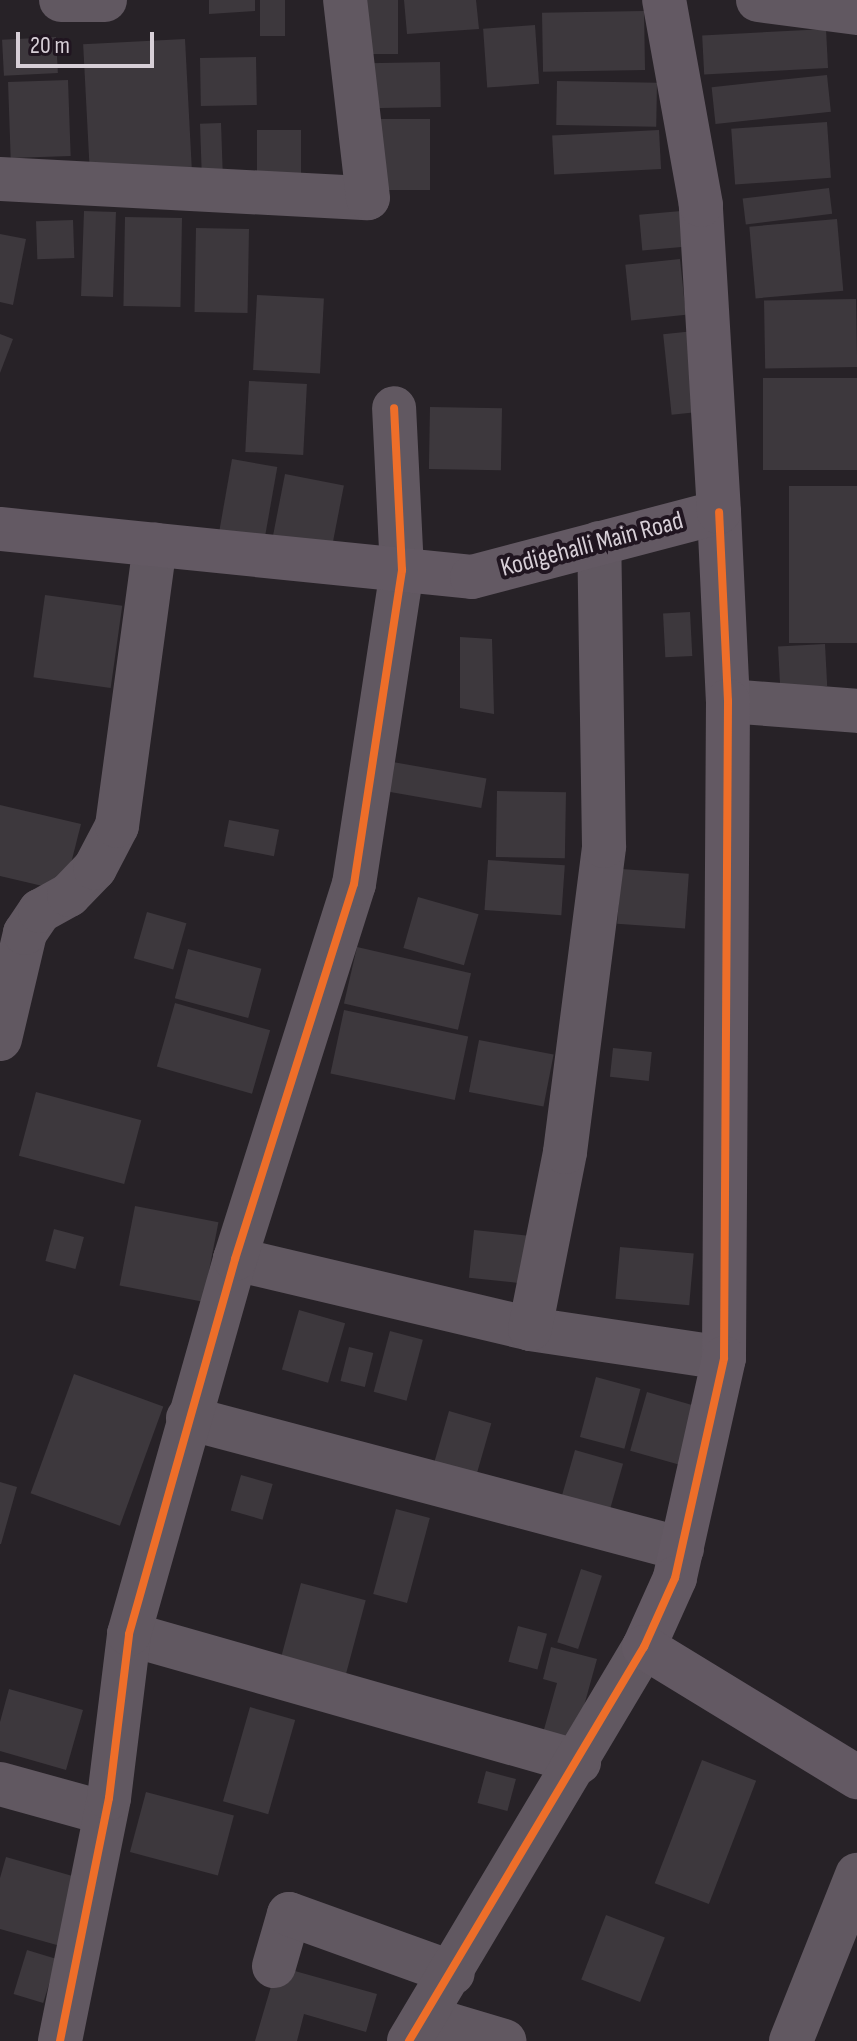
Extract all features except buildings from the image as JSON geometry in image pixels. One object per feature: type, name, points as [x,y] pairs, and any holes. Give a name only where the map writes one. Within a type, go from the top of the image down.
[{"type":"street","points":[[61,0],[105,0]]},
{"type":"street","points":[[0,177],[368,198],[345,0]]},
{"type":"street","name":"Kodigehalli Main Road","points":[[0,529],[472,577],[719,512],[701,205],[664,0]]},
{"type":"street","points":[[758,0],[857,13]]},
{"type":"street","points":[[60,2041],[105,1813],[129,1634],[235,1259],[354,884],[402,570],[394,408]]},
{"type":"street","points":[[504,2041],[416,2029],[453,1973],[579,1762],[644,1647],[682,1549],[724,1358],[728,701],[719,512]]},
{"type":"street","points":[[530,1329],[565,1152],[604,846],[599,543]]},
{"type":"street","points":[[0,1039],[25,933],[40,911],[69,895],[95,868],[117,826],[155,545]]},
{"type":"street","points":[[728,701],[857,711]]},
{"type":"street","points":[[235,1259],[530,1329],[724,1358]]},
{"type":"street","points":[[188,1418],[682,1549]]},
{"type":"street","points":[[129,1634],[579,1762]]},
{"type":"street","points":[[644,1647],[857,1777]]},
{"type":"street","points":[[0,1784],[105,1813]]},
{"type":"street","points":[[791,2041],[857,1875]]},
{"type":"street","points":[[274,1966],[289,1914],[453,1973]]},
{"type":"cycle path","points":[[60,2041],[109,1798],[129,1634],[235,1259],[354,884],[402,570],[394,408]]},
{"type":"cycle path","points":[[409,2041],[644,1647],[675,1578],[724,1358],[728,701],[719,512]]}]
